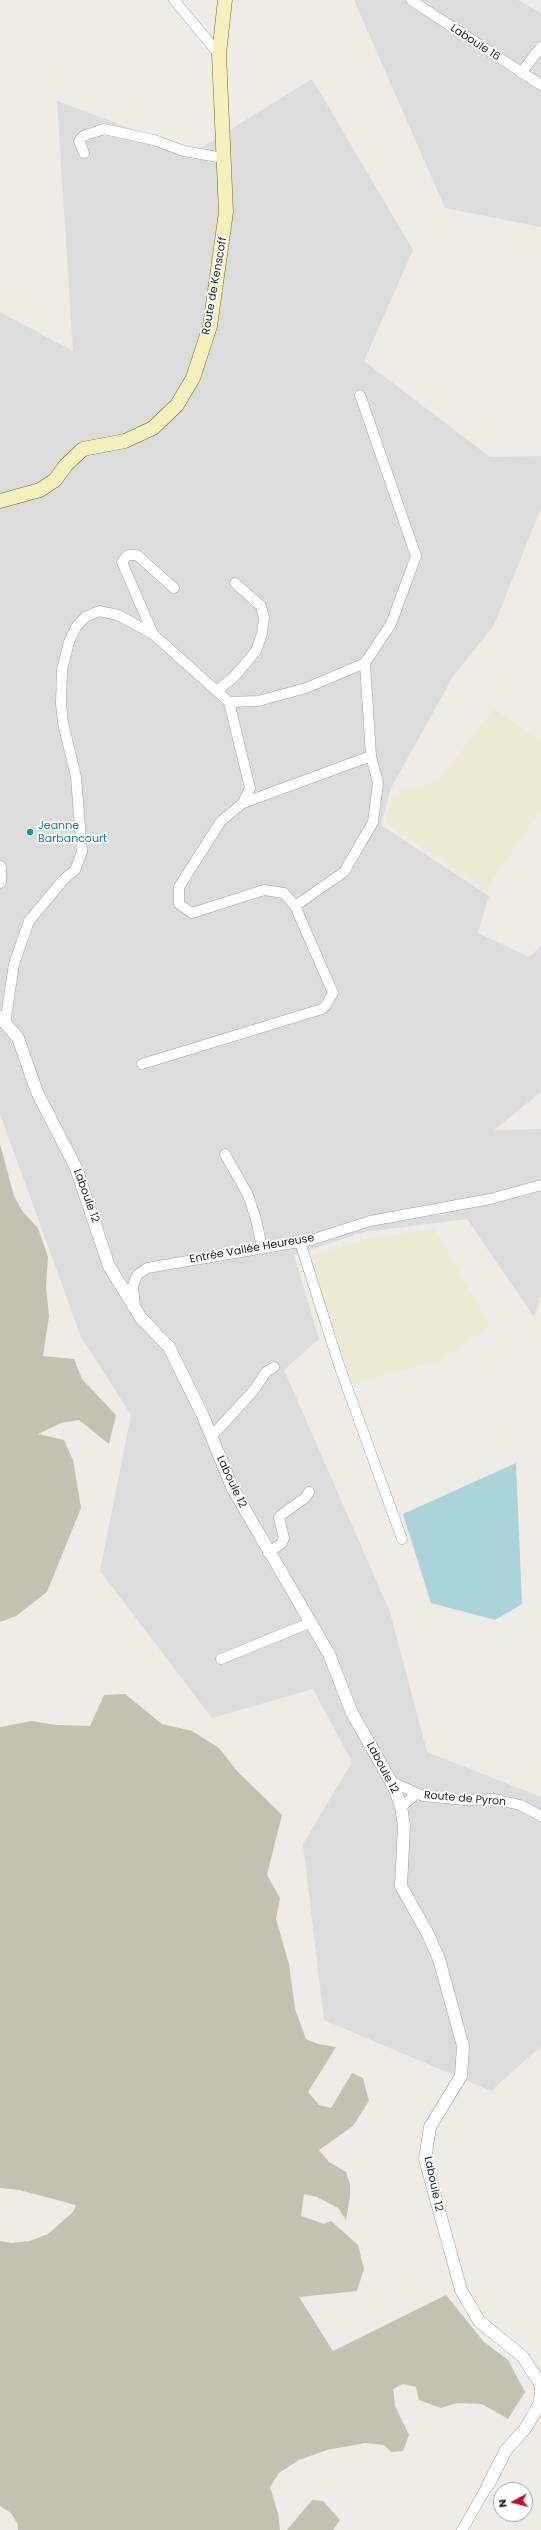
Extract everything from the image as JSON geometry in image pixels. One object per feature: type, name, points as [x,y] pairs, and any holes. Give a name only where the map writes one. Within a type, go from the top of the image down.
[{"type":"main road","name":"Route de Kenscoff","points":[[0,502],[40,490],[55,480],[66,465],[83,449],[141,435],[164,420],[177,406],[193,378],[210,326],[226,212],[219,54],[225,0]]},
{"type":"street","points":[[174,0],[219,54]]},
{"type":"street","name":"Laboule 16","points":[[411,0],[541,85]]},
{"type":"street","points":[[522,73],[541,47]]},
{"type":"street","points":[[84,153],[79,141],[83,136],[104,129],[154,140],[184,151],[223,158]]},
{"type":"street","points":[[230,702],[258,701],[306,688],[364,663],[391,624],[416,556],[360,394]]},
{"type":"street","points":[[153,634],[122,562],[128,555],[137,555],[174,588]]},
{"type":"street","points":[[218,690],[234,677],[256,651],[262,634],[264,618],[261,606],[235,583]]},
{"type":"street","points":[[3,1020],[14,964],[28,921],[64,879],[75,870],[82,852],[76,777],[63,723],[61,704],[62,670],[69,642],[76,627],[85,617],[99,611],[118,615],[153,634],[230,702],[250,788],[243,803]]},
{"type":"street","points":[[295,906],[344,872],[373,822],[378,783],[371,756],[364,663]]},
{"type":"street","points":[[142,1064],[322,1009],[333,993],[295,906],[284,893],[264,890],[192,913],[179,904],[179,887],[221,821],[243,803],[371,756]]},
{"type":"street","points":[[0,867],[0,882]]},
{"type":"street","name":"Laboule 12","points":[[3,1020],[18,1038],[37,1092],[76,1168],[109,1266],[141,1318],[169,1346],[211,1436],[233,1490],[268,1552],[312,1622],[337,1671],[352,1713],[390,1781],[401,1807],[404,1826],[401,1886],[428,1934],[439,1959],[463,2046],[461,2076],[438,2111],[426,2140],[425,2159],[428,2172],[461,2290],[479,2321],[523,2357],[541,2385],[540,2403],[525,2429],[506,2450],[462,2530]]},
{"type":"street","points":[[225,1154],[248,1195],[256,1219],[262,1248]]},
{"type":"street","name":"Entrée Vallée Heureuse","points":[[135,1307],[133,1286],[137,1275],[147,1268],[300,1242],[370,1221],[490,1199],[541,1185]]},
{"type":"street","points":[[300,1242],[339,1366],[402,1539]]},
{"type":"street","points":[[211,1436],[254,1390],[266,1372],[274,1368]]},
{"type":"street","points":[[268,1552],[282,1543],[284,1538],[279,1518],[281,1515],[305,1498],[309,1492]]},
{"type":"street","points":[[221,1659],[312,1622]]},
{"type":"street","name":"Route de Pyron","points":[[390,1781],[416,1794],[440,1799],[494,1799],[520,1805],[541,1816]]},
{"type":"street","points":[[401,1807],[416,1794]]},
{"type":"shaded area","points":[[354,0],[518,0],[541,13],[541,227],[445,208]]},
{"type":"shaded area","points":[[312,79],[413,250],[364,361],[490,457],[541,456],[541,508],[494,625],[454,675],[391,788],[381,825],[489,896],[478,933],[529,957],[541,946],[541,1092],[494,1130],[541,1129],[541,1296],[534,1317],[467,1219],[364,1232],[294,1255],[319,1339],[284,1370],[390,1612],[427,1752],[541,1797],[541,2046],[491,2091],[324,2020],[303,1844],[352,1762],[313,1689],[212,1718],[100,1571],[131,1415],[81,1337],[0,1114],[0,312],[73,351],[57,101],[194,152]]},
{"type":"shaded area","points":[[0,1144],[14,1196],[23,1212],[38,1228],[48,1257],[46,1287],[49,1316],[43,1356],[74,1359],[82,1379],[116,1415],[109,1444],[79,1420],[61,1423],[38,1434],[64,1440],[73,1460],[81,1508],[47,1592],[16,1616],[0,1622]]},
{"type":"shaded area","points":[[125,1694],[162,1724],[192,1731],[219,1748],[238,1772],[282,1815],[267,1875],[280,1898],[276,1919],[289,1964],[295,2009],[306,2039],[318,2044],[336,2047],[308,2092],[319,2105],[331,2108],[352,2073],[363,2078],[369,2101],[353,2126],[319,2150],[329,2162],[346,2172],[350,2184],[350,2197],[346,2220],[338,2208],[317,2197],[304,2194],[301,2216],[324,2224],[331,2221],[358,2245],[364,2269],[357,2291],[299,2297],[333,2351],[446,2295],[484,2342],[508,2360],[525,2392],[508,2419],[482,2404],[457,2403],[441,2408],[419,2400],[416,2387],[403,2384],[393,2389],[395,2406],[409,2435],[403,2451],[391,2452],[384,2445],[365,2443],[327,2450],[299,2460],[279,2473],[270,2487],[278,2513],[280,2530],[18,2530],[18,2525],[11,2513],[0,2506],[0,2241],[12,2243],[30,2241],[48,2234],[73,2212],[76,2205],[19,2190],[0,2188],[0,1727],[32,1721],[56,1725],[90,1726],[104,1695]]},
{"type":"shaded area","points":[[312,2500],[323,2501],[340,2520],[333,2530],[287,2530]]},
{"type":"green space","points":[[494,709],[541,742],[541,809],[486,889],[386,823],[392,795],[439,780]]},
{"type":"green space","points":[[434,1229],[490,1326],[440,1360],[353,1384],[308,1257],[368,1238]]},
{"type":"water","points":[[516,1463],[522,1604],[495,1620],[431,1603],[403,1514]]},
{"type":"place","name":"Jeanne Barbancourt","points":[[30,832]]}]
